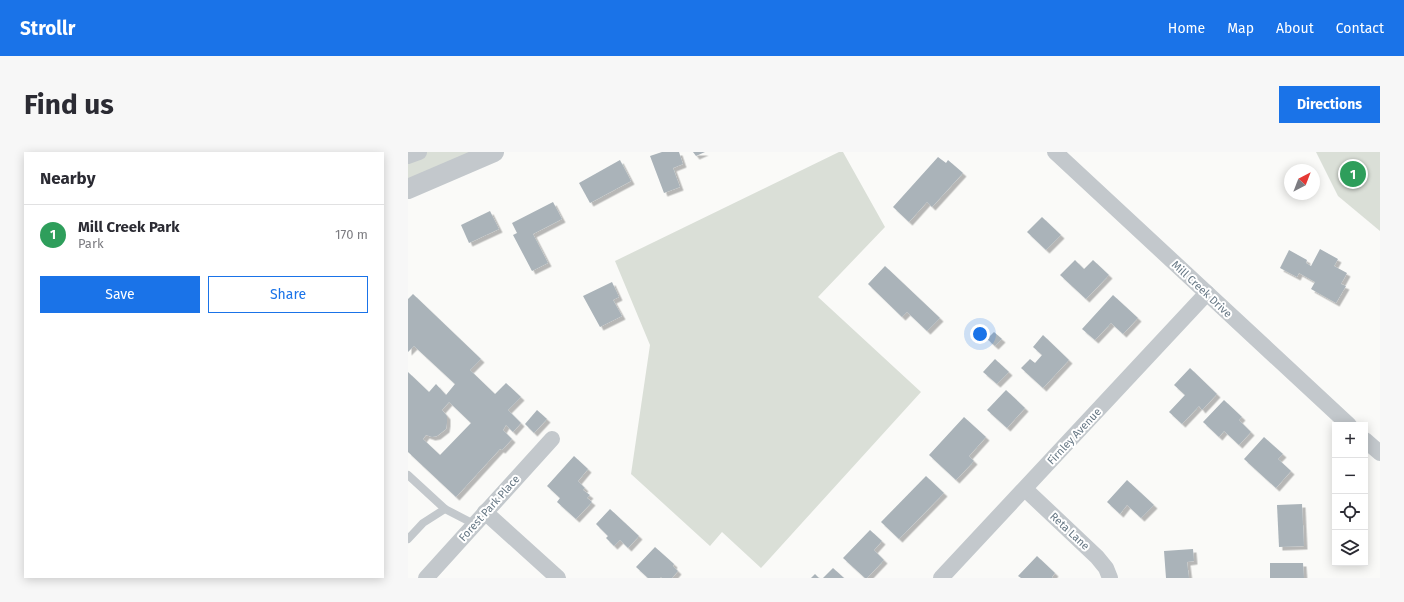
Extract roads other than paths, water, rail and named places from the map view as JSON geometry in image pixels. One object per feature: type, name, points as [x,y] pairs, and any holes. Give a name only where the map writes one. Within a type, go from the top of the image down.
[{"type":"street","points":[[408,156],[419,152]]},
{"type":"street","points":[[408,189],[494,152]]},
{"type":"street","name":"Mill Creek Drive","points":[[1054,152],[1346,422]]},
{"type":"street","name":"Firnley Avenue","points":[[941,578],[1207,294]]},
{"type":"street","name":"Forest Park Place","points":[[426,578],[552,440]]},
{"type":"street","points":[[1368,443],[1380,453]]},
{"type":"street","name":"Reta Lane","points":[[1025,489],[1097,557],[1106,568],[1110,578]]},
{"type":"street","points":[[480,518],[558,578]]},
{"type":"lane","points":[[408,475],[445,509],[480,518]]},
{"type":"lane","points":[[408,539],[423,523],[445,509]]},
{"type":"place","name":"Mill Creek Park","points":[[1353,174]]}]
